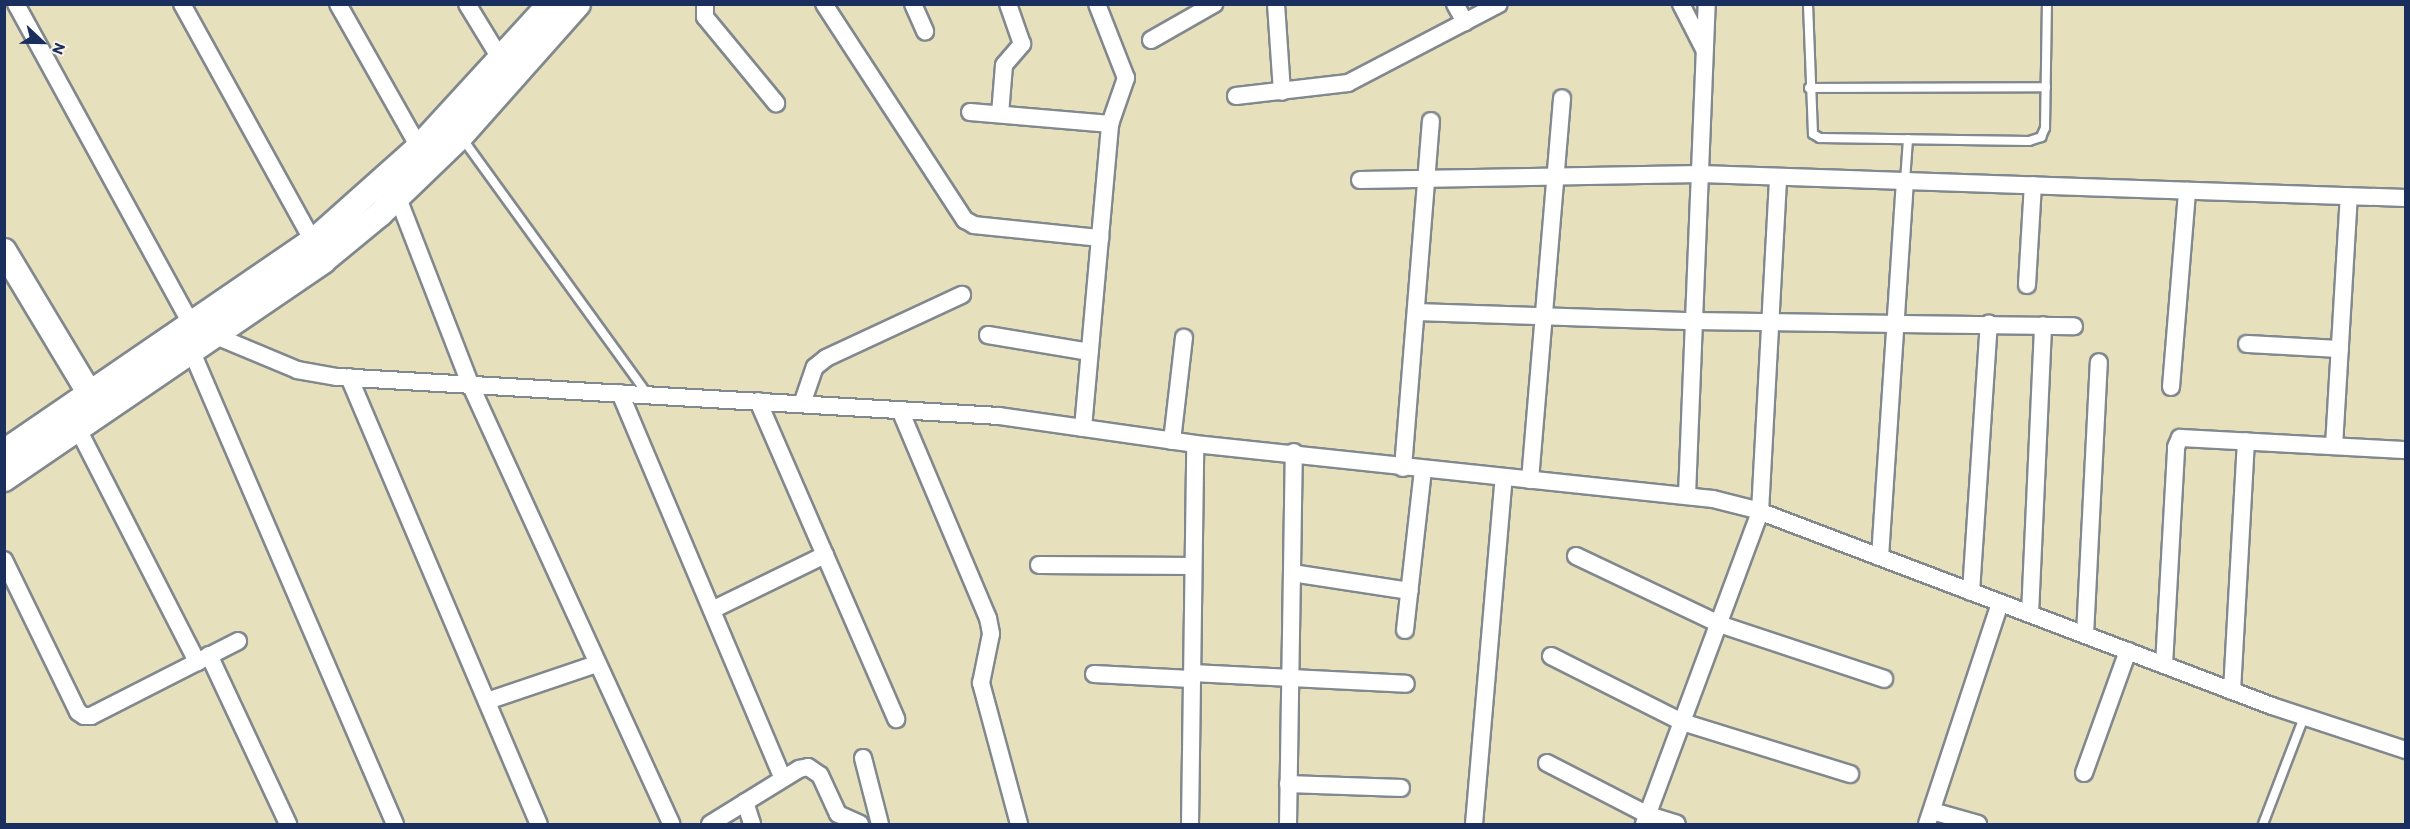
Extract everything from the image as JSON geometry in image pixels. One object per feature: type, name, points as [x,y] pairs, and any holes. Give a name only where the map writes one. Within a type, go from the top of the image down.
[{"type":"main road","points":[[4,452],[89,393],[189,337],[216,336],[323,261],[398,198],[461,136],[578,4]]},
{"type":"main road","points":[[4,479],[101,413],[189,337],[313,241],[419,147],[545,6]]},
{"type":"main road","points":[[4,251],[101,413]]},
{"type":"street","points":[[16,4],[189,337],[395,825]]},
{"type":"street","points":[[182,4],[313,241]]},
{"type":"street","points":[[338,4],[419,147]]},
{"type":"street","points":[[467,4],[500,58]]},
{"type":"street","points":[[705,4],[705,17],[776,103]]},
{"type":"street","points":[[824,4],[965,220],[974,225],[1100,238]]},
{"type":"street","points":[[913,4],[925,31]]},
{"type":"street","points":[[1000,114],[1004,65],[1022,44],[1008,4]]},
{"type":"street","points":[[1083,428],[1110,124],[1125,91],[1126,78],[1097,4]]},
{"type":"street","points":[[1276,4],[1282,92]]},
{"type":"street","points":[[1455,4],[1465,22]]},
{"type":"street","points":[[1236,96],[1348,83],[1499,4]]},
{"type":"street","points":[[1681,4],[1705,52]]},
{"type":"street","points":[[1687,495],[1707,4]]},
{"type":"street","points":[[1150,40],[1204,7]]},
{"type":"street","points":[[1530,480],[1562,98]]},
{"type":"street","points":[[970,112],[1110,124]]},
{"type":"street","points":[[1403,468],[1431,121]]},
{"type":"street","points":[[1360,180],[1700,174],[2406,198]]},
{"type":"street","points":[[1646,820],[1760,512],[1778,177]]},
{"type":"street","points":[[1880,557],[1905,181]]},
{"type":"street","points":[[2027,285],[2033,185]]},
{"type":"street","points":[[2171,387],[2187,191]]},
{"type":"street","points":[[2334,446],[2349,196]]},
{"type":"street","points":[[398,198],[470,384],[671,825]]},
{"type":"street","points":[[802,404],[815,366],[826,358],[962,296]]},
{"type":"street","points":[[1416,312],[1693,321],[2074,326]]},
{"type":"street","points":[[1971,592],[1989,324]]},
{"type":"street","points":[[2030,614],[2043,325]]},
{"type":"street","points":[[988,335],[1090,352]]},
{"type":"street","points":[[216,336],[297,370],[349,377],[999,416],[1195,444],[1294,452],[1403,468],[1687,495],[1760,512],[2232,691],[2406,750]]},
{"type":"street","points":[[1172,441],[1184,338]]},
{"type":"street","points":[[2247,344],[2340,349]]},
{"type":"street","points":[[2085,635],[2099,362]]},
{"type":"street","points":[[349,377],[539,825]]},
{"type":"street","points":[[620,393],[783,778]]},
{"type":"street","points":[[758,401],[896,719]]},
{"type":"street","points":[[900,410],[988,618],[991,634],[981,683],[1019,825]]},
{"type":"street","points":[[78,429],[203,659],[288,825]]},
{"type":"street","points":[[2164,665],[2178,441],[2185,438],[2405,450]]},
{"type":"street","points":[[2232,691],[2246,441]]},
{"type":"street","points":[[1190,825],[1195,444]]},
{"type":"street","points":[[1288,825],[1294,452]]},
{"type":"street","points":[[1405,630],[1423,470]]},
{"type":"street","points":[[1474,825],[1504,477]]},
{"type":"street","points":[[712,610],[825,555]]},
{"type":"street","points":[[1576,556],[1719,624],[1884,679]]},
{"type":"street","points":[[4,560],[78,712],[84,716],[91,717],[238,641]]},
{"type":"street","points":[[1039,565],[1193,566]]},
{"type":"street","points":[[1292,573],[1410,591]]},
{"type":"street","points":[[1978,825],[1930,818],[2000,603]]},
{"type":"street","points":[[2084,773],[2128,651]]},
{"type":"street","points":[[1551,656],[1682,722],[1850,774]]},
{"type":"street","points":[[487,701],[596,664]]},
{"type":"street","points":[[1094,674],[1290,677],[1406,684]]},
{"type":"street","points":[[863,758],[880,824],[874,825]]},
{"type":"street","points":[[1547,763],[1646,820],[1677,825]]},
{"type":"street","points":[[710,825],[783,778],[807,767],[820,775],[838,814],[860,825]]},
{"type":"street","points":[[1288,784],[1401,788]]},
{"type":"street","points":[[745,802],[752,825]]},
{"type":"lane","points":[[1808,4],[1811,126],[1820,138],[2029,141],[2041,137],[2045,128],[2048,4]]},
{"type":"lane","points":[[1809,88],[2046,87]]},
{"type":"lane","points":[[461,136],[648,395]]},
{"type":"lane","points":[[1905,181],[1908,139]]},
{"type":"lane","points":[[2263,825],[2304,717]]}]
